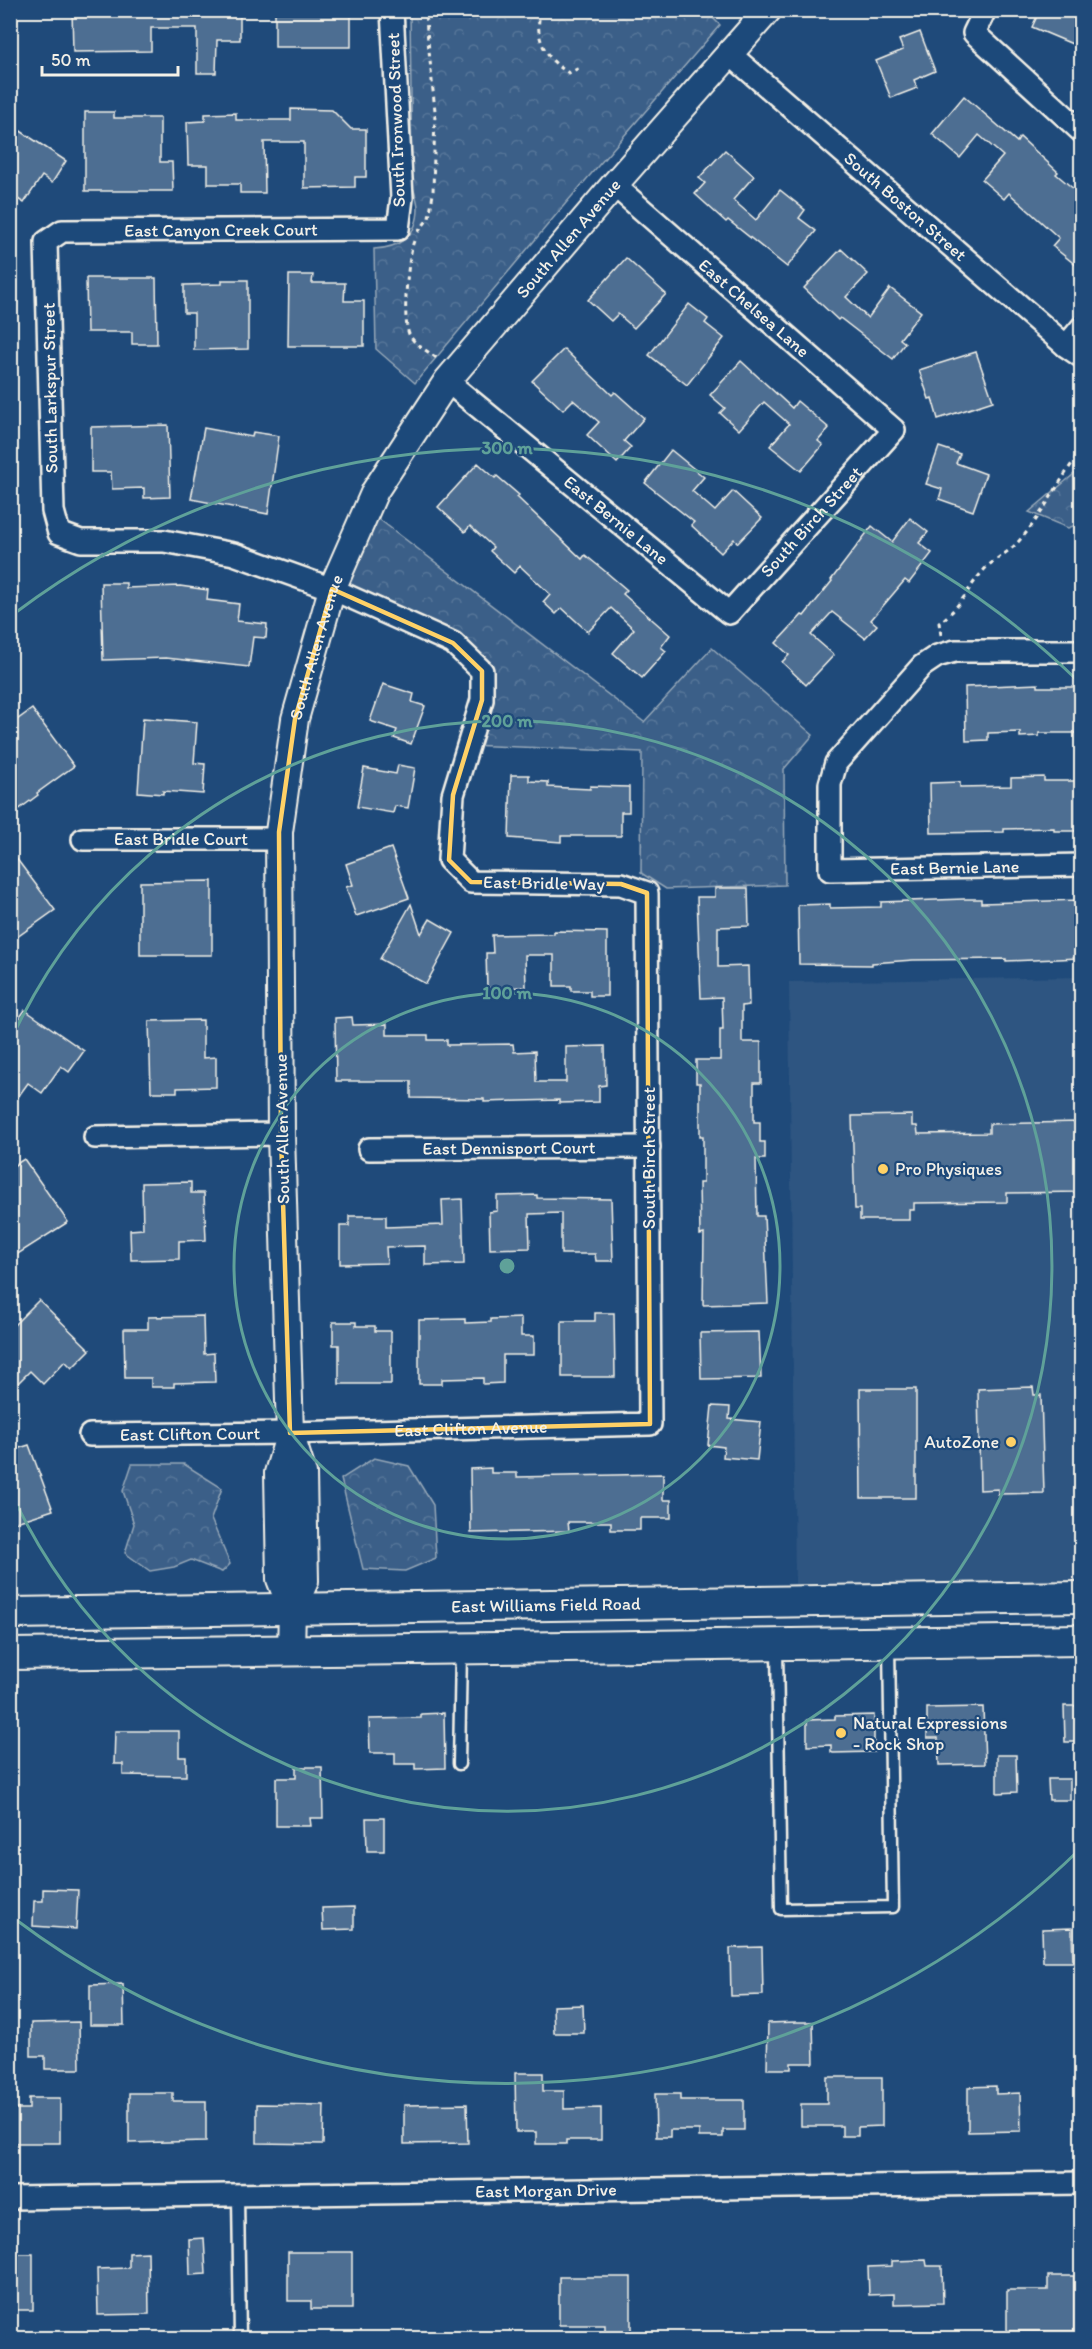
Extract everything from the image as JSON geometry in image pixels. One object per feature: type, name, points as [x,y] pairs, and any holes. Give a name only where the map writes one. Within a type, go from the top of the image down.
[{"type":"main road","name":"East Williams Field Road","points":[[10,1613],[1082,1597]]},
{"type":"main road","points":[[832,1601],[834,1644]]},
{"type":"main road","points":[[10,1654],[1082,1640]]},
{"type":"street","name":"South Ironwood Street","points":[[392,10],[402,198],[398,229]]},
{"type":"street","name":"South Allen Avenue","points":[[291,1650],[292,1610],[305,1581],[303,1474],[290,1433],[280,1134],[279,839],[294,719],[332,589],[375,491],[451,376],[614,185],[731,55],[768,10]]},
{"type":"street","points":[[985,10],[974,33],[1082,132]]},
{"type":"street","name":"South Boston Street","points":[[731,55],[1074,352]]},
{"type":"street","name":"East Chelsea Lane","points":[[614,185],[894,430]]},
{"type":"street","name":"East Canyon Creek Court","points":[[46,242],[62,231],[398,229]]},
{"type":"street","name":"South Larkspur Street","points":[[46,242],[53,511],[59,533],[81,541],[164,541],[234,554],[332,589]]},
{"type":"street","points":[[1074,352],[1082,327]]},
{"type":"street","name":"East Bernie Lane","points":[[451,376],[729,613]]},
{"type":"street","name":"South Birch Street","points":[[729,613],[894,430]]},
{"type":"street","name":"East Bridle Way","points":[[332,589],[453,643],[482,671],[482,699],[453,795],[449,860],[471,882],[621,884],[647,893]]},
{"type":"street","points":[[940,655],[955,651],[1082,651]]},
{"type":"street","name":"East Bernie Lane","points":[[940,655],[922,666],[836,763],[830,784],[830,870],[1082,865]]},
{"type":"street","name":"East Bridle Court","points":[[83,839],[279,839]]},
{"type":"street","name":"South Birch Street","points":[[647,893],[650,1424]]},
{"type":"street","points":[[95,1137],[280,1134]]},
{"type":"street","name":"East Dennisport Court","points":[[369,1149],[649,1147]]},
{"type":"street","name":"East Clifton Avenue","points":[[290,1433],[650,1424]]},
{"type":"street","name":"East Clifton Court","points":[[90,1435],[290,1433]]},
{"type":"street","name":"East Morgan Drive","points":[[10,2198],[1082,2183]]},
{"type":"lane","points":[[777,1645],[781,1909],[893,1907],[890,1644]]},
{"type":"lane","points":[[459,1764],[461,1647]]},
{"type":"lane","points":[[238,2195],[240,2338]]},
{"type":"path","points":[[424,10],[435,111],[433,194],[429,218],[420,228],[412,245],[406,325],[410,335],[451,376]]},
{"type":"path","points":[[541,10],[538,20],[540,38],[547,56],[569,73],[579,68]]},
{"type":"path","points":[[940,655],[939,623],[956,611],[984,570],[1018,542],[1082,450]]},
{"type":"highlighted area","points":[[332,589],[453,643],[482,671],[482,700],[453,795],[449,860],[471,882],[621,884],[647,893],[650,1424],[290,1433],[281,1134],[279,832],[295,719]]},
{"type":"shaded area","points":[[1081,977],[1081,1581],[795,1584],[789,982]]},
{"type":"green space","points":[[705,10],[720,25],[415,383],[376,349],[374,249],[391,246],[405,239],[415,226],[417,218],[418,205],[412,184],[410,11]]},
{"type":"green space","points":[[1081,468],[1081,523],[1068,528],[1029,512]]},
{"type":"green space","points":[[367,510],[644,722],[712,648],[813,735],[784,769],[785,885],[666,889],[641,873],[642,752],[468,745],[482,671],[453,643],[332,589]]},
{"type":"green space","points":[[374,1458],[409,1466],[433,1505],[436,1558],[405,1571],[363,1569],[341,1479]]},
{"type":"green space","points":[[132,1464],[184,1464],[222,1488],[211,1519],[230,1564],[222,1572],[191,1560],[174,1567],[150,1571],[125,1553],[134,1524],[123,1491]]},
{"type":"building","points":[[72,10],[240,10],[240,40],[217,40],[216,73],[197,73],[197,28],[151,28],[151,51],[73,52]]},
{"type":"building","points":[[275,10],[351,10],[351,47],[275,47]]},
{"type":"building","points":[[1040,10],[1082,10],[1082,48],[1032,27]]},
{"type":"building","points":[[920,32],[935,71],[914,80],[917,88],[891,98],[876,61],[903,50],[899,40]]},
{"type":"building","points":[[964,96],[1017,142],[1020,137],[1058,172],[1056,174],[1082,196],[1082,270],[1052,246],[1059,238],[1009,193],[1004,199],[982,180],[1003,156],[979,135],[960,158],[932,134]]},
{"type":"building","points":[[291,109],[332,110],[351,129],[366,129],[366,177],[355,177],[355,187],[304,188],[304,142],[264,142],[265,193],[240,193],[240,184],[208,184],[208,165],[188,165],[187,122],[205,121],[205,114],[236,113],[236,120],[291,120]]},
{"type":"building","points":[[85,112],[114,112],[114,118],[160,118],[160,162],[172,162],[173,191],[85,191]]},
{"type":"building","points":[[10,124],[66,161],[52,183],[42,176],[24,203],[10,194]]},
{"type":"building","points":[[725,150],[754,176],[733,200],[756,220],[780,190],[805,210],[799,218],[816,231],[787,267],[728,220],[726,222],[695,194],[705,183],[699,178]]},
{"type":"building","points":[[841,249],[868,274],[846,297],[868,318],[890,288],[921,312],[900,339],[905,343],[893,359],[840,318],[838,320],[804,288]]},
{"type":"building","points":[[626,258],[666,294],[634,328],[618,314],[611,321],[588,300]]},
{"type":"building","points":[[289,275],[313,275],[312,283],[345,283],[344,301],[364,301],[364,346],[288,346]]},
{"type":"building","points":[[86,278],[156,278],[157,344],[132,344],[132,332],[87,332]]},
{"type":"building","points":[[222,280],[248,280],[248,349],[194,350],[194,313],[184,313],[184,285],[222,284]]},
{"type":"building","points":[[689,304],[708,319],[705,323],[724,338],[687,385],[649,355]]},
{"type":"building","points":[[564,349],[612,395],[615,392],[644,418],[624,441],[631,447],[617,463],[587,435],[599,422],[573,400],[563,410],[532,381]]},
{"type":"building","points":[[976,352],[993,401],[938,419],[932,398],[929,399],[919,370]]},
{"type":"building","points":[[741,361],[792,408],[797,401],[829,428],[818,441],[823,445],[801,471],[770,446],[789,424],[764,402],[739,430],[720,413],[725,408],[710,395]]},
{"type":"building","points":[[168,425],[170,497],[144,498],[144,488],[112,489],[111,472],[91,472],[91,427]]},
{"type":"building","points":[[204,428],[252,437],[253,432],[279,436],[268,514],[191,499]]},
{"type":"building","points":[[939,447],[960,454],[956,463],[986,474],[973,511],[939,499],[942,489],[926,484]]},
{"type":"building","points":[[671,450],[704,477],[692,491],[715,511],[733,491],[762,518],[738,543],[734,539],[721,553],[691,525],[694,522],[645,483]]},
{"type":"building","points":[[478,463],[519,495],[517,497],[582,559],[585,555],[627,590],[623,594],[670,635],[661,647],[666,651],[642,678],[613,653],[634,629],[611,608],[588,632],[562,608],[556,614],[543,602],[550,594],[520,566],[514,573],[490,551],[493,547],[470,526],[465,532],[438,507]]},
{"type":"building","points":[[910,518],[928,532],[919,543],[932,553],[909,583],[905,580],[871,620],[877,625],[865,638],[832,612],[811,635],[834,655],[806,685],[782,662],[789,655],[776,643],[802,615],[804,616],[872,526],[892,542]]},
{"type":"building","points":[[101,583],[126,583],[126,588],[180,586],[208,590],[207,600],[239,604],[237,621],[267,624],[266,638],[253,637],[249,667],[166,658],[103,660]]},
{"type":"building","points":[[383,684],[414,694],[412,702],[425,706],[411,744],[394,738],[397,730],[370,721]]},
{"type":"building","points":[[1038,684],[1038,687],[1081,687],[1080,733],[1039,733],[1039,736],[1020,737],[1020,732],[988,733],[988,740],[966,741],[965,687]]},
{"type":"building","points":[[32,709],[74,766],[18,810],[10,801],[10,725]]},
{"type":"building","points":[[143,718],[197,722],[194,763],[205,764],[203,794],[138,792]]},
{"type":"building","points":[[398,765],[415,768],[408,808],[395,806],[393,813],[357,807],[364,768],[396,774]]},
{"type":"building","points":[[511,775],[529,775],[529,781],[548,782],[548,787],[590,789],[590,786],[629,787],[629,812],[621,812],[621,836],[561,836],[561,842],[509,838]]},
{"type":"building","points":[[1044,777],[1044,781],[1082,781],[1082,831],[1054,831],[1054,828],[1004,829],[1004,832],[931,833],[930,783],[960,782],[960,787],[1011,786],[1011,778]]},
{"type":"building","points":[[391,848],[409,898],[356,916],[346,887],[353,885],[346,864]]},
{"type":"building","points":[[10,850],[55,910],[10,942]]},
{"type":"building","points":[[212,881],[212,955],[140,955],[140,882]]},
{"type":"building","points":[[715,888],[748,888],[749,926],[718,927],[718,967],[748,966],[749,1005],[742,1006],[742,1042],[761,1042],[761,1083],[754,1083],[754,1122],[760,1122],[760,1142],[765,1142],[765,1159],[756,1159],[757,1216],[764,1216],[768,1303],[703,1305],[704,1234],[700,1235],[699,1183],[703,1183],[703,1136],[700,1136],[700,1083],[696,1083],[696,1060],[720,1060],[720,1030],[723,1030],[722,997],[701,998],[697,897],[715,897]]},
{"type":"building","points":[[981,899],[981,903],[1079,900],[1080,958],[1006,961],[1006,959],[913,960],[872,963],[872,965],[799,964],[798,905],[830,904],[830,908],[881,907],[881,902]]},
{"type":"building","points":[[411,904],[421,934],[430,919],[454,933],[426,984],[380,959]]},
{"type":"building","points":[[554,931],[607,932],[607,996],[590,996],[590,991],[571,991],[571,986],[554,986],[554,955],[525,955],[526,987],[487,988],[486,953],[493,953],[492,935],[554,934]]},
{"type":"building","points":[[25,1010],[84,1051],[69,1072],[61,1066],[42,1093],[28,1083],[10,1108],[10,1031]]},
{"type":"building","points":[[352,1017],[353,1025],[387,1024],[387,1035],[428,1035],[428,1040],[447,1040],[447,1045],[513,1044],[514,1052],[535,1051],[536,1082],[566,1082],[566,1047],[605,1046],[606,1085],[599,1086],[599,1102],[559,1103],[559,1100],[484,1102],[484,1099],[411,1098],[411,1081],[336,1081],[335,1018]]},
{"type":"building","points":[[203,1020],[203,1058],[216,1057],[216,1087],[177,1088],[177,1092],[151,1092],[149,1021]]},
{"type":"building","points":[[912,1115],[912,1126],[917,1126],[918,1134],[989,1133],[989,1124],[1079,1122],[1080,1192],[1007,1193],[1007,1202],[914,1203],[914,1210],[909,1210],[909,1220],[860,1220],[860,1209],[855,1209],[852,1116]]},
{"type":"building","points":[[24,1159],[68,1222],[10,1259],[10,1168]]},
{"type":"building","points":[[191,1182],[191,1193],[204,1193],[206,1240],[179,1241],[179,1259],[131,1260],[130,1230],[143,1229],[142,1183]]},
{"type":"building","points":[[537,1195],[537,1198],[611,1199],[613,1261],[596,1261],[595,1254],[561,1254],[561,1213],[529,1214],[530,1248],[490,1249],[489,1212],[497,1211],[497,1196]]},
{"type":"building","points":[[462,1199],[464,1264],[425,1265],[425,1246],[386,1247],[387,1263],[340,1264],[340,1226],[349,1226],[349,1216],[386,1216],[386,1227],[443,1225],[442,1200]]},
{"type":"building","points":[[39,1300],[90,1350],[72,1368],[65,1361],[43,1384],[30,1371],[10,1391],[10,1329]]},
{"type":"building","points":[[595,1313],[614,1313],[615,1377],[562,1377],[562,1321],[595,1321]]},
{"type":"building","points":[[203,1316],[204,1354],[214,1353],[215,1382],[174,1383],[174,1387],[151,1387],[151,1378],[125,1378],[124,1329],[148,1329],[148,1317]]},
{"type":"building","points":[[521,1318],[521,1336],[534,1336],[534,1355],[503,1355],[503,1383],[483,1384],[483,1378],[442,1379],[442,1384],[419,1384],[419,1320],[465,1319],[465,1323]]},
{"type":"building","points":[[333,1322],[356,1322],[356,1326],[375,1326],[375,1331],[391,1331],[391,1384],[339,1384],[339,1345],[333,1345]]},
{"type":"building","points":[[759,1332],[761,1378],[701,1379],[700,1333]]},
{"type":"building","name":"AutoZone","points":[[1033,1387],[1034,1395],[1041,1395],[1044,1493],[998,1494],[998,1489],[980,1490],[978,1389]]},
{"type":"building","points":[[860,1389],[916,1389],[916,1498],[861,1498]]},
{"type":"building","points":[[712,1406],[730,1407],[729,1419],[761,1422],[757,1460],[723,1457],[724,1447],[708,1445]]},
{"type":"building","points":[[29,1445],[53,1510],[10,1524],[10,1451]]},
{"type":"building","points":[[491,1468],[491,1473],[517,1473],[517,1477],[663,1474],[663,1500],[671,1500],[671,1518],[640,1518],[640,1530],[611,1530],[611,1522],[568,1522],[569,1531],[471,1533],[470,1469]]},
{"type":"building","points":[[1064,1706],[1082,1706],[1082,1742],[1065,1742]]},
{"type":"building","points":[[983,1707],[985,1764],[939,1765],[938,1738],[927,1738],[927,1708]]},
{"type":"building","points":[[444,1713],[445,1768],[415,1769],[415,1764],[395,1764],[395,1753],[370,1753],[369,1719],[421,1718],[421,1714]]},
{"type":"building","name":"Natural Expressions - Rock Shop","points":[[874,1715],[874,1752],[833,1753],[831,1745],[807,1746],[807,1720],[835,1719],[835,1716]]},
{"type":"building","points":[[115,1731],[179,1731],[179,1757],[186,1757],[186,1776],[123,1775],[123,1764],[114,1764]]},
{"type":"building","points":[[997,1755],[1016,1755],[1017,1792],[997,1793]]},
{"type":"building","points":[[296,1767],[322,1767],[323,1818],[310,1818],[311,1826],[276,1826],[276,1778],[296,1778]]},
{"type":"building","points":[[1048,1779],[1070,1779],[1070,1800],[1049,1800]]},
{"type":"building","points":[[366,1818],[384,1818],[384,1851],[367,1851]]},
{"type":"building","points":[[43,1889],[78,1890],[76,1929],[33,1926],[34,1901],[43,1901]]},
{"type":"building","points":[[354,1907],[354,1929],[323,1930],[322,1908]]},
{"type":"building","points":[[1072,1928],[1073,1962],[1043,1962],[1042,1929]]},
{"type":"building","points":[[762,1947],[763,1995],[731,1996],[730,1948]]},
{"type":"building","points":[[123,1984],[124,2025],[90,2025],[90,1985]]},
{"type":"building","points":[[583,2005],[584,2033],[554,2033],[553,2006]]},
{"type":"building","points":[[79,2022],[80,2069],[45,2069],[45,2056],[31,2056],[31,2023]]},
{"type":"building","points":[[813,2022],[814,2063],[791,2063],[791,2069],[767,2069],[768,2023]]},
{"type":"building","points":[[515,2073],[543,2073],[543,2091],[564,2091],[564,2109],[601,2108],[601,2140],[566,2140],[566,2144],[536,2144],[536,2132],[516,2132]]},
{"type":"building","points":[[827,2077],[882,2077],[882,2126],[858,2127],[858,2136],[842,2136],[842,2126],[801,2126],[801,2104],[827,2104]]},
{"type":"building","points":[[996,2086],[996,2094],[1020,2093],[1021,2131],[968,2132],[968,2087]]},
{"type":"building","points":[[129,2093],[173,2093],[173,2101],[206,2101],[206,2141],[129,2143]]},
{"type":"building","points":[[655,2094],[680,2094],[680,2100],[744,2100],[744,2130],[723,2130],[723,2137],[699,2137],[699,2130],[670,2130],[670,2137],[656,2137]]},
{"type":"building","points":[[29,2098],[60,2098],[60,2143],[10,2143],[10,2109],[29,2109]]},
{"type":"building","points":[[257,2104],[324,2105],[323,2144],[257,2143]]},
{"type":"building","points":[[467,2104],[468,2143],[404,2144],[404,2105]]},
{"type":"building","points":[[204,2238],[206,2274],[190,2275],[189,2239]]},
{"type":"building","points":[[148,2252],[149,2314],[98,2315],[97,2269],[129,2268],[129,2253]]},
{"type":"building","points":[[288,2252],[352,2252],[352,2309],[311,2309],[311,2301],[288,2301]]},
{"type":"building","points":[[14,2254],[33,2254],[33,2310],[10,2310],[10,2262],[14,2262]]},
{"type":"building","points":[[926,2260],[927,2266],[942,2266],[943,2303],[894,2304],[894,2294],[869,2295],[868,2267],[892,2266],[892,2261]]},
{"type":"building","points":[[1048,2276],[1074,2276],[1074,2331],[1007,2331],[1007,2290],[1048,2290]]},
{"type":"building","points":[[559,2277],[631,2277],[631,2338],[605,2338],[605,2325],[559,2325]]},
{"type":"place","name":"Pro Physiques","points":[[883,1169]]},
{"type":"place","name":"AutoZone","points":[[1011,1442]]},
{"type":"place","name":"Natural Expressions - Rock Shop","points":[[841,1733]]}]
